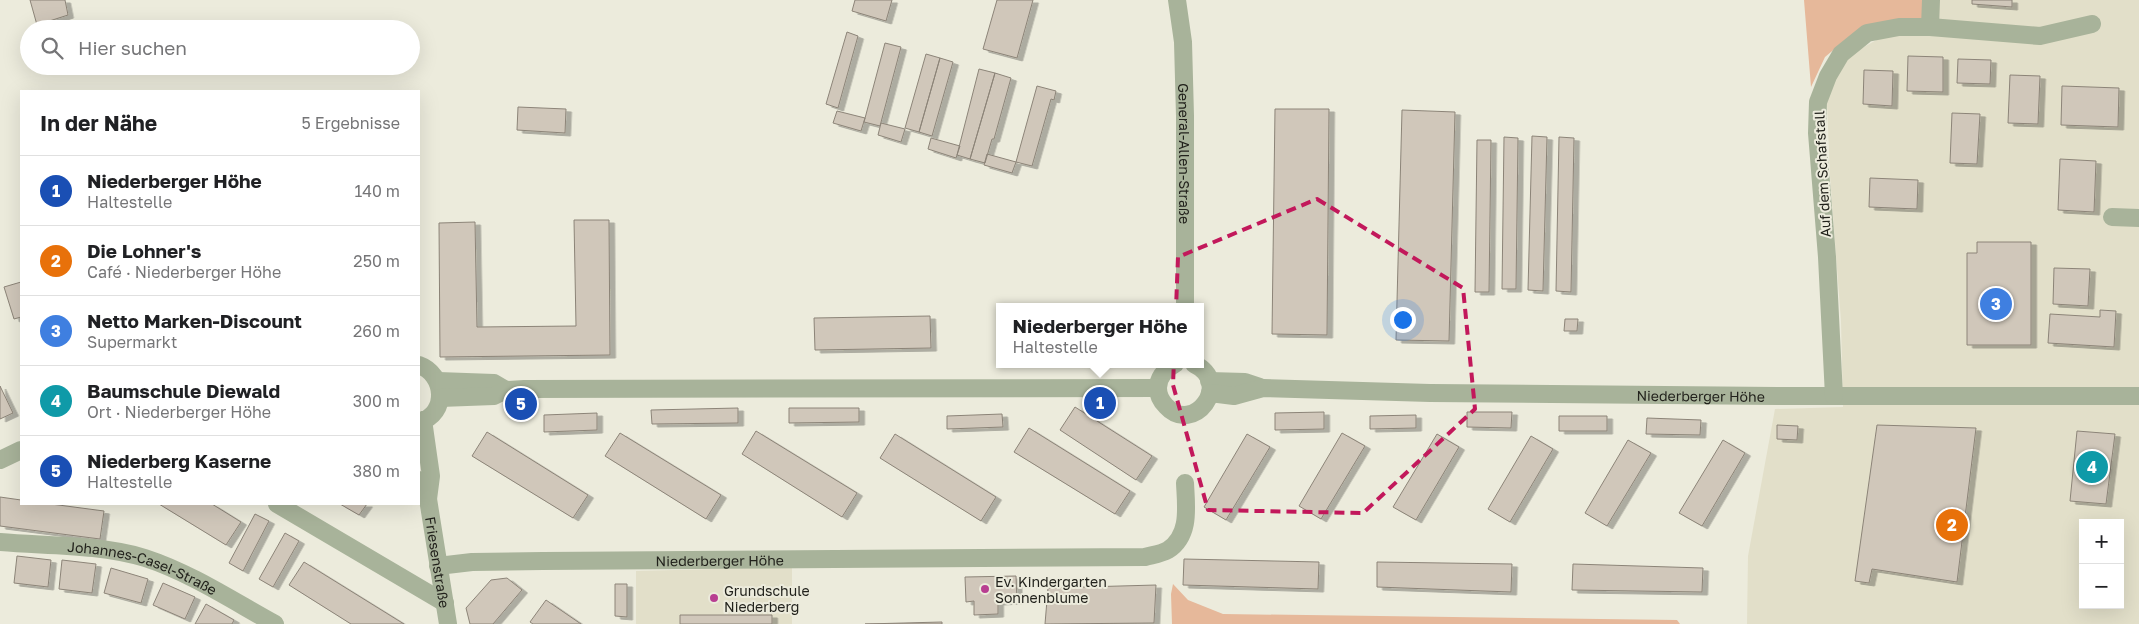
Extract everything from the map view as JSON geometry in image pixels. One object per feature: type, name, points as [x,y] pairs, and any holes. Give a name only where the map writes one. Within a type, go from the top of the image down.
[{"type":"street","name":"General-Allen-Straße","points":[[1177,0],[1183,42],[1185,116],[1185,303]]},
{"type":"street","points":[[1930,27],[1931,0]]},
{"type":"street","name":"Auf dem Schafstall","points":[[1834,396],[1829,286],[1817,133],[1818,102],[1828,76],[1841,54],[1867,33],[1899,28],[1930,27],[2040,36],[2092,24]]},
{"type":"street","points":[[2112,217],[2139,218]]},
{"type":"street","points":[[420,366],[433,373],[439,390],[436,410],[421,421]]},
{"type":"street","points":[[1170,368],[1164,372],[1158,388],[1159,396],[1168,409],[1182,414],[1197,412],[1208,401],[1210,387],[1206,373],[1199,368]]},
{"type":"street","name":"Niederberger Höhe","points":[[1210,387],[1234,396],[1263,388],[1430,393],[2139,396]]},
{"type":"street","points":[[439,390],[494,396],[506,390],[1158,388]]},
{"type":"street","name":"Friesenstraße","points":[[421,421],[431,476],[428,499],[448,624]]},
{"type":"street","points":[[0,460],[20,450]]},
{"type":"street","name":"Friesenstraße","points":[[420,482],[428,499]]},
{"type":"street","name":"Niederberger Höhe","points":[[438,566],[472,562],[1145,557],[1166,551],[1176,544],[1186,524],[1185,483]]},
{"type":"street","points":[[279,505],[445,604]]},
{"type":"street","name":"Johannes-Casel-Straße","points":[[0,542],[112,551],[144,558],[178,570],[275,624]]},
{"type":"highlighted area","points":[[1317,199],[1463,288],[1475,409],[1363,513],[1208,510],[1173,385],[1178,257]]},
{"type":"shaded area","points":[[1804,0],[1927,0],[1922,19],[1850,36],[1825,57],[1811,87]]},
{"type":"shaded area","points":[[1927,0],[2139,0],[2139,624],[1747,624],[1748,556],[1775,409],[1843,407],[1841,321],[1830,176],[1827,103],[1836,72],[1855,52],[1880,38]]},
{"type":"shaded area","name":"Grundschule Niederberg","points":[[792,567],[792,624],[636,624],[636,571]]},
{"type":"shaded area","points":[[1173,584],[1188,600],[1223,614],[1677,620],[1680,624],[1172,624],[1171,594]]},
{"type":"building","points":[[30,0],[65,0],[68,15],[52,20],[36,20]]},
{"type":"building","points":[[855,0],[892,0],[886,21],[852,11]]},
{"type":"building","points":[[997,0],[1033,0],[1017,58],[983,49]]},
{"type":"building","points":[[1972,0],[2012,0],[2012,7],[1972,4]]},
{"type":"building","points":[[847,32],[858,36],[838,108],[826,104]]},
{"type":"building","points":[[885,43],[901,47],[880,126],[864,122]]},
{"type":"building","points":[[926,54],[940,58],[919,132],[905,128]]},
{"type":"building","points":[[1908,56],[1943,57],[1943,92],[1907,91]]},
{"type":"building","points":[[940,58],[953,62],[932,136],[919,132]]},
{"type":"building","points":[[1958,59],[1991,60],[1990,84],[1957,83]]},
{"type":"building","points":[[979,69],[995,73],[970,159],[957,155]]},
{"type":"building","points":[[1864,70],[1893,71],[1892,106],[1863,104]]},
{"type":"building","points":[[995,73],[1011,78],[994,139],[992,139],[985,163],[970,159]]},
{"type":"building","points":[[2010,75],[2040,76],[2038,124],[2008,123]]},
{"type":"building","points":[[1037,86],[1056,91],[1054,100],[1051,99],[1032,166],[1016,162]]},
{"type":"building","points":[[2062,86],[2119,88],[2118,127],[2061,125]]},
{"type":"building","points":[[518,107],[566,109],[565,133],[517,130]]},
{"type":"building","points":[[1275,109],[1329,109],[1327,335],[1272,334]]},
{"type":"building","points":[[1402,110],[1455,112],[1449,341],[1396,340]]},
{"type":"building","points":[[837,111],[865,118],[861,131],[833,123]]},
{"type":"building","points":[[1952,113],[1980,114],[1977,164],[1950,163]]},
{"type":"building","points":[[881,123],[905,129],[901,142],[878,135]]},
{"type":"building","points":[[1532,136],[1547,137],[1543,291],[1528,290]]},
{"type":"building","points":[[1504,137],[1518,138],[1516,289],[1502,289]]},
{"type":"building","points":[[1559,137],[1574,138],[1571,292],[1556,291]]},
{"type":"building","points":[[931,138],[960,146],[956,158],[928,149]]},
{"type":"building","points":[[1477,140],[1491,140],[1489,292],[1475,292]]},
{"type":"building","points":[[987,154],[1016,162],[1012,173],[984,165]]},
{"type":"building","points":[[2060,159],[2096,161],[2094,212],[2058,210]]},
{"type":"building","points":[[1870,178],[1918,180],[1917,209],[1869,207]]},
{"type":"building","points":[[574,220],[609,220],[610,355],[440,357],[439,223],[475,222],[477,327],[576,326]]},
{"type":"building","points":[[1977,242],[2031,242],[2031,345],[1967,345],[1967,253],[1977,253]]},
{"type":"building","points":[[2054,268],[2090,269],[2088,306],[2053,304]]},
{"type":"building","points":[[20,282],[20,317],[14,319],[4,287]]},
{"type":"building","points":[[2100,310],[2116,311],[2114,347],[2048,343],[2050,314],[2100,317]]},
{"type":"building","points":[[930,316],[931,348],[815,350],[814,318]]},
{"type":"building","points":[[1565,319],[1578,319],[1577,331],[1564,331]]},
{"type":"building","points":[[0,386],[13,413],[0,419]]},
{"type":"building","points":[[1075,407],[1152,456],[1136,480],[1060,430]]},
{"type":"building","points":[[738,408],[738,423],[652,424],[651,410]]},
{"type":"building","points":[[789,408],[859,408],[859,422],[789,423]]},
{"type":"building","points":[[1324,412],[1324,429],[1275,430],[1275,413]]},
{"type":"building","points":[[1467,412],[1512,412],[1511,428],[1467,427]]},
{"type":"building","points":[[597,413],[597,430],[544,432],[544,415]]},
{"type":"building","points":[[1002,414],[1003,427],[947,429],[947,416]]},
{"type":"building","points":[[1416,415],[1416,428],[1370,429],[1370,416]]},
{"type":"building","points":[[1559,416],[1607,416],[1607,431],[1559,431]]},
{"type":"building","points":[[1647,418],[1701,420],[1700,435],[1646,434]]},
{"type":"building","points":[[1777,425],[1798,426],[1797,440],[1777,439]]},
{"type":"building","points":[[1877,425],[1976,428],[1957,582],[1872,569],[1869,583],[1855,581]]},
{"type":"building","points":[[1029,428],[1130,491],[1115,514],[1014,452]]},
{"type":"building","points":[[756,431],[857,493],[842,517],[742,454]]},
{"type":"building","points":[[2077,431],[2115,434],[2106,504],[2070,501]]},
{"type":"building","points":[[487,432],[588,495],[573,518],[472,456]]},
{"type":"building","points":[[620,433],[721,495],[706,519],[605,456]]},
{"type":"building","points":[[1342,433],[1365,446],[1321,519],[1299,506]]},
{"type":"building","points":[[895,434],[996,497],[981,521],[880,458]]},
{"type":"building","points":[[1247,434],[1270,447],[1226,520],[1204,507]]},
{"type":"building","points":[[1437,434],[1459,447],[1416,520],[1393,507]]},
{"type":"building","points":[[1531,436],[1553,449],[1510,522],[1488,509]]},
{"type":"building","points":[[1628,440],[1651,453],[1607,526],[1585,513]]},
{"type":"building","points":[[1723,440],[1745,453],[1702,526],[1679,513]]},
{"type":"building","points":[[0,497],[20,500],[20,505],[59,505],[104,511],[100,539],[0,526]]},
{"type":"building","points":[[161,505],[214,505],[241,522],[226,545]]},
{"type":"building","points":[[342,505],[366,505],[359,515]]},
{"type":"building","points":[[255,514],[269,521],[243,571],[229,563]]},
{"type":"building","points":[[285,533],[299,541],[273,587],[259,579]]},
{"type":"building","points":[[17,556],[51,560],[48,587],[14,583]]},
{"type":"building","points":[[1184,559],[1319,562],[1318,589],[1183,585]]},
{"type":"building","points":[[62,560],[96,564],[92,593],[59,589]]},
{"type":"building","points":[[304,562],[404,624],[351,624],[289,585]]},
{"type":"building","points":[[1377,562],[1512,564],[1511,592],[1377,587]]},
{"type":"building","points":[[1573,564],[1703,568],[1702,592],[1572,590]]},
{"type":"building","points":[[111,568],[148,579],[141,603],[104,593]]},
{"type":"building","points":[[1016,576],[1017,601],[998,602],[998,614],[974,615],[974,601],[966,602],[965,577]]},
{"type":"building","points":[[507,578],[522,590],[493,624],[470,624],[466,608],[491,580]]},
{"type":"building","points":[[163,583],[195,597],[185,619],[153,605]]},
{"type":"building","points":[[615,584],[627,584],[627,617],[615,616]]},
{"type":"building","points":[[1156,585],[1154,623],[1045,624],[1048,588]]},
{"type":"building","points":[[546,600],[581,624],[533,624],[530,622]]},
{"type":"building","points":[[206,604],[234,620],[232,624],[195,624]]},
{"type":"building","points":[[680,615],[772,615],[772,624],[680,624]]},
{"type":"building","points":[[942,622],[942,624],[865,624]]},
{"type":"place","name":"Netto Marken-Discount","points":[[1996,304]]},
{"type":"place","name":"Niederberger Höhe","points":[[1100,403]]},
{"type":"place","name":"Niederberg Kaserne","points":[[521,404]]},
{"type":"place","name":"Baumschule Diewald","points":[[2092,467]]},
{"type":"place","name":"Die Lohner's","points":[[1952,525]]},
{"type":"place","name":"Ev. Kindergarten Sonnenblume","points":[[985,589]]},
{"type":"place","name":"Grundschule Niederberg","points":[[714,598]]}]
